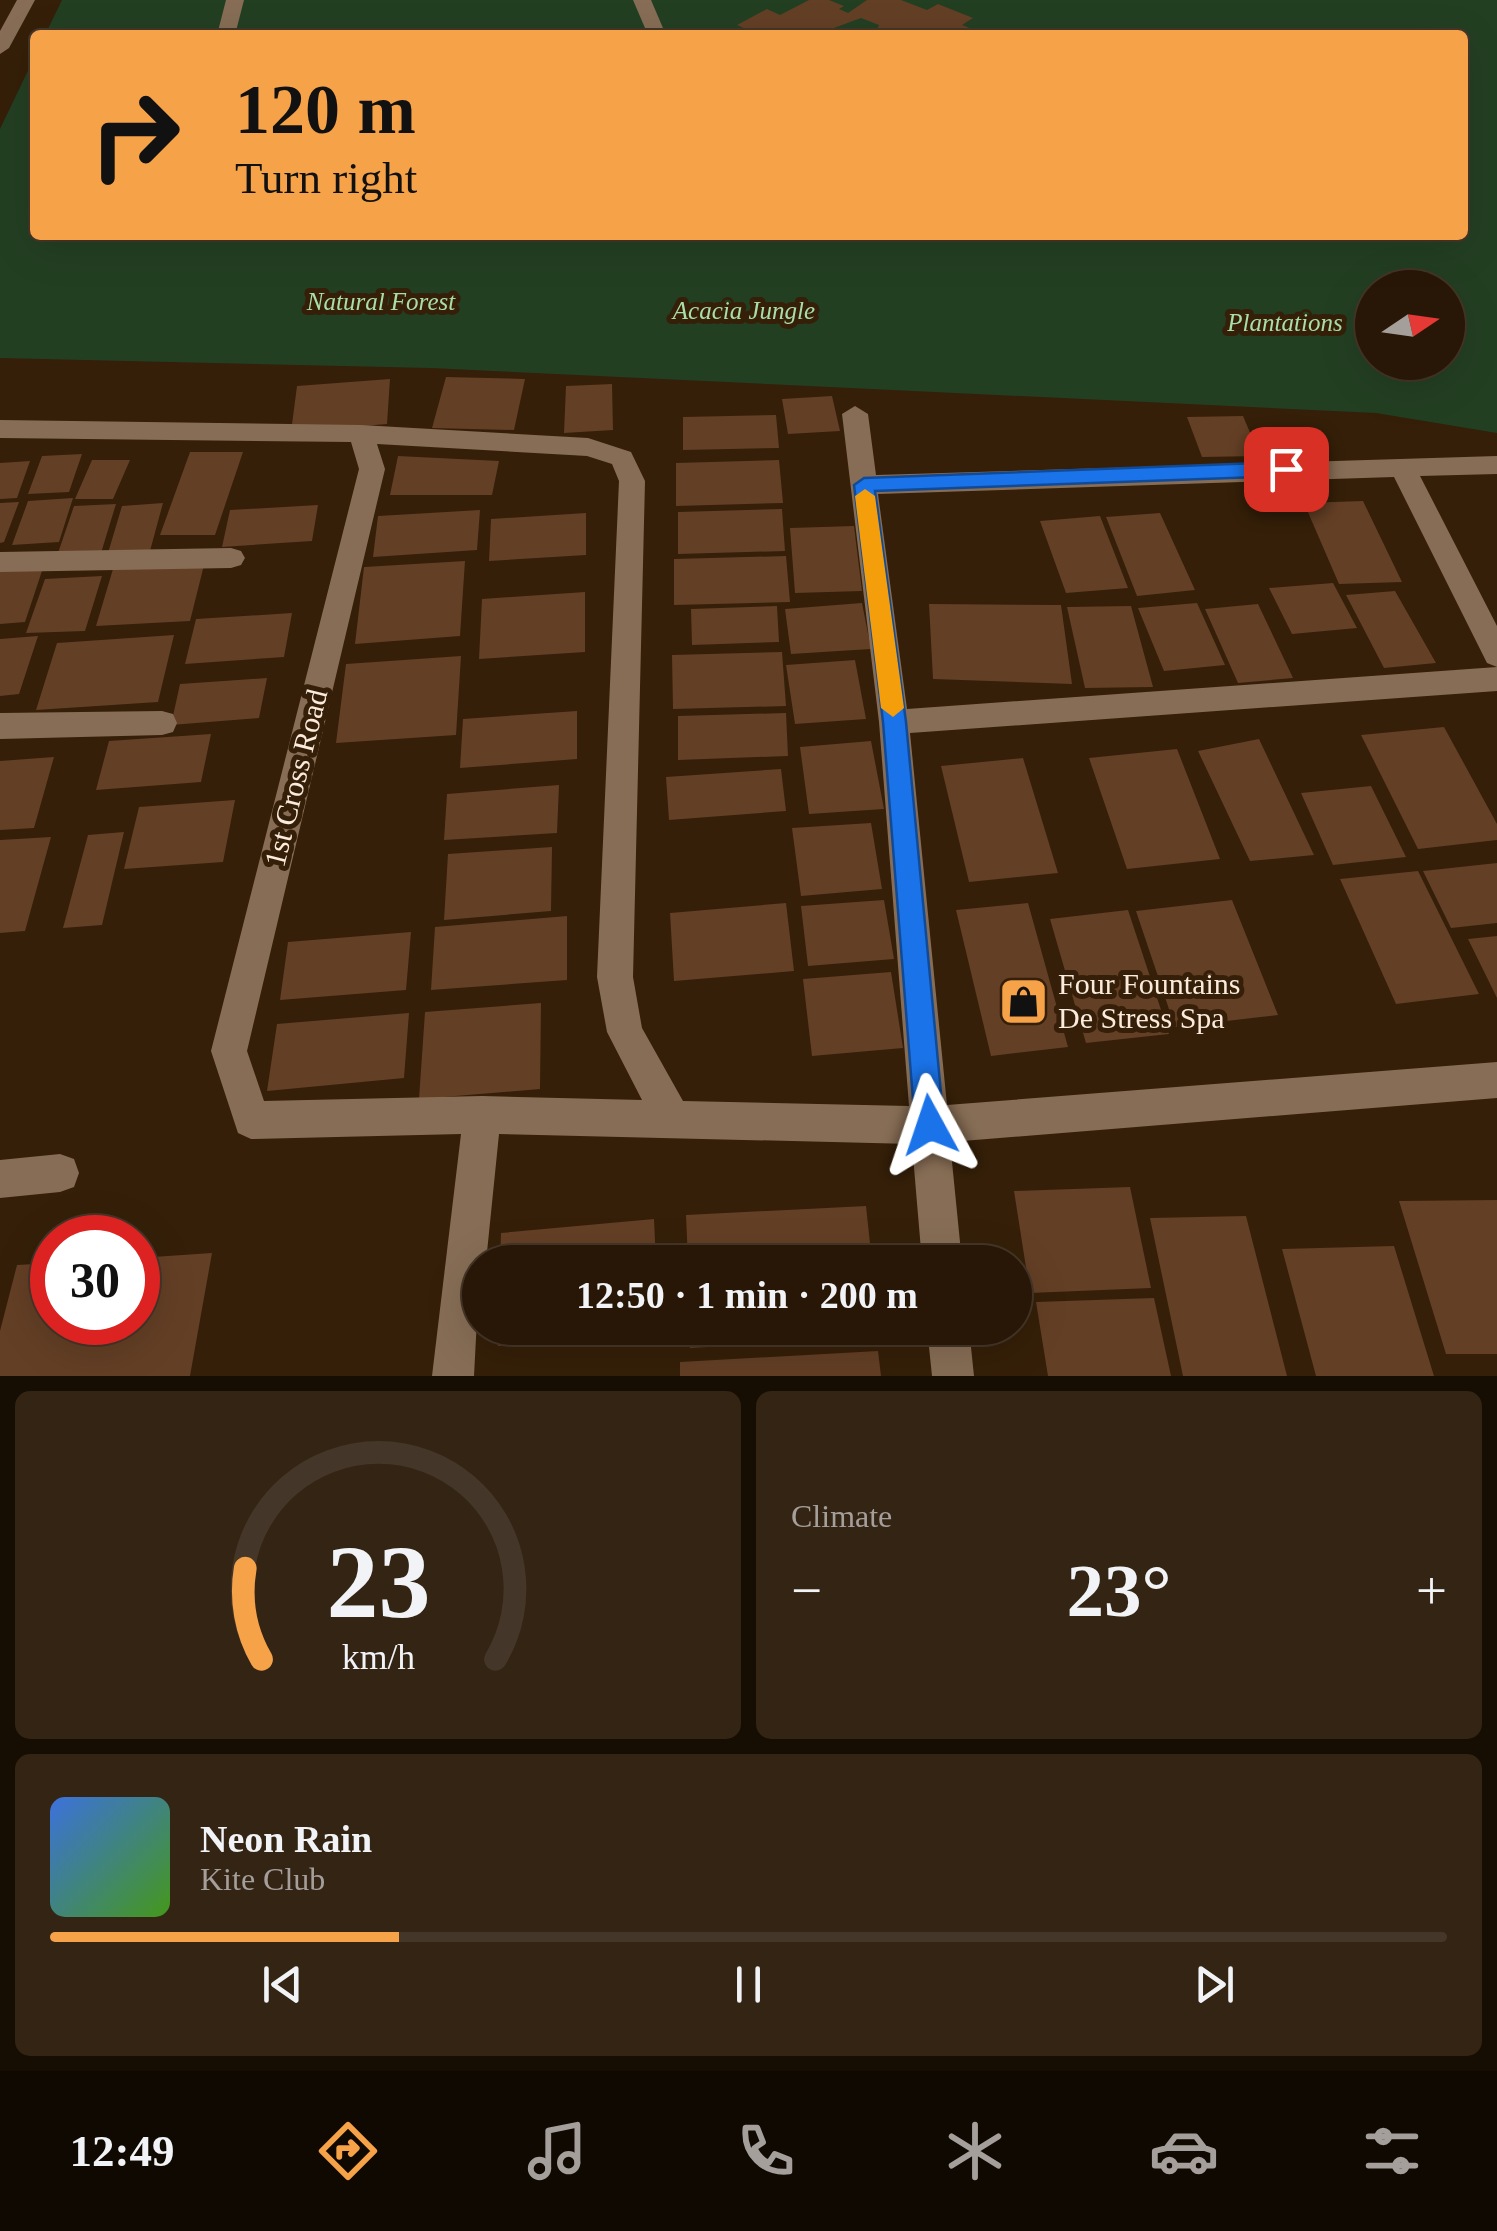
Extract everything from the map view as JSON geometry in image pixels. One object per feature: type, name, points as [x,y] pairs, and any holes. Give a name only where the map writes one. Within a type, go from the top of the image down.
[{"type":"street","points":[[0,48],[26,0]]},
{"type":"street","points":[[227,30],[235,0]]},
{"type":"street","points":[[642,0],[655,30]]},
{"type":"street","points":[[855,414],[894,722],[941,1245]]},
{"type":"street","points":[[0,429],[361,434],[588,447],[622,458],[632,481],[616,977],[625,1032],[674,1121]]},
{"type":"street","name":"1st Cross Road","points":[[361,434],[372,469],[229,1051],[250,1120],[482,1114]]},
{"type":"street","points":[[864,485],[1401,465],[1497,465]]},
{"type":"street","points":[[1401,465],[1497,654]]},
{"type":"street","points":[[0,562],[232,558]]},
{"type":"street","points":[[894,722],[1497,679]]},
{"type":"street","points":[[0,726],[162,723]]},
{"type":"street","points":[[452,1376],[482,1114],[930,1125],[1497,1080]]},
{"type":"street","points":[[0,1180],[60,1174]]},
{"type":"street","points":[[950,1345],[953,1376]]},
{"type":"green space","points":[[62,0],[1497,0],[1497,433],[1376,413],[431,368],[0,358],[0,129],[30,66],[30,240],[1468,240],[1468,30],[47,30]]},
{"type":"building","points":[[809,0],[829,0],[844,6],[839,9],[848,13],[867,0],[901,0],[927,10],[938,4],[973,18],[962,25],[974,30],[877,30],[879,25],[861,18],[835,30],[748,30],[737,25],[767,9],[780,15]]},
{"type":"building","points":[[446,377],[525,379],[514,430],[432,428]]},
{"type":"building","points":[[390,379],[387,424],[291,432],[297,386]]},
{"type":"building","points":[[612,384],[613,430],[564,433],[566,386]]},
{"type":"building","points":[[832,396],[840,431],[788,434],[782,399]]},
{"type":"building","points":[[776,415],[779,448],[683,450],[683,417]]},
{"type":"building","points":[[1243,416],[1260,456],[1202,457],[1187,417]]},
{"type":"building","points":[[190,452],[243,452],[215,535],[160,535]]},
{"type":"building","points":[[82,454],[69,492],[28,494],[42,456]]},
{"type":"building","points":[[398,456],[499,461],[492,495],[390,495]]},
{"type":"building","points":[[92,460],[130,460],[113,499],[75,499]]},
{"type":"building","points":[[779,460],[783,503],[676,506],[676,463]]},
{"type":"building","points":[[30,461],[17,498],[0,499],[0,463]]},
{"type":"building","points":[[73,498],[59,542],[12,545],[28,501]]},
{"type":"building","points":[[1363,501],[1402,582],[1339,584],[1304,503]]},
{"type":"building","points":[[19,502],[4,542],[0,543],[0,503]]},
{"type":"building","points":[[163,503],[150,551],[108,553],[122,506]]},
{"type":"building","points":[[116,504],[101,553],[57,556],[74,506]]},
{"type":"building","points":[[318,505],[312,541],[222,547],[230,510]]},
{"type":"building","points":[[782,509],[785,551],[678,554],[678,512]]},
{"type":"building","points":[[480,510],[477,550],[373,557],[378,516]]},
{"type":"building","points":[[586,513],[586,555],[489,561],[491,519]]},
{"type":"building","points":[[1160,513],[1195,590],[1137,596],[1106,517]]},
{"type":"building","points":[[1100,516],[1128,588],[1066,593],[1040,521]]},
{"type":"building","points":[[854,526],[862,591],[795,593],[790,528]]},
{"type":"building","points":[[786,556],[790,602],[674,605],[674,559]]},
{"type":"building","points":[[465,561],[460,636],[355,644],[364,567]]},
{"type":"building","points":[[204,565],[190,621],[96,626],[113,569]]},
{"type":"building","points":[[43,568],[25,622],[0,624],[0,571]]},
{"type":"building","points":[[102,576],[85,631],[26,633],[45,579]]},
{"type":"building","points":[[1333,583],[1357,628],[1292,634],[1269,588]]},
{"type":"building","points":[[1395,591],[1436,663],[1384,668],[1346,595]]},
{"type":"building","points":[[585,592],[585,652],[479,659],[482,599]]},
{"type":"building","points":[[862,603],[871,649],[791,654],[785,609]]},
{"type":"building","points":[[1197,603],[1225,665],[1164,671],[1138,608]]},
{"type":"building","points":[[929,604],[1061,605],[1072,684],[933,679]]},
{"type":"building","points":[[1258,604],[1293,678],[1238,683],[1205,609]]},
{"type":"building","points":[[777,606],[779,642],[692,645],[691,609]]},
{"type":"building","points":[[1131,606],[1153,687],[1085,688],[1067,607]]},
{"type":"building","points":[[292,613],[284,657],[185,664],[196,619]]},
{"type":"building","points":[[174,635],[158,702],[36,710],[57,643]]},
{"type":"building","points":[[38,636],[19,694],[0,696],[0,639]]},
{"type":"building","points":[[782,652],[786,706],[673,709],[672,655]]},
{"type":"building","points":[[461,656],[456,735],[336,743],[346,664]]},
{"type":"building","points":[[855,660],[866,719],[795,724],[786,665]]},
{"type":"building","points":[[267,678],[259,718],[171,725],[180,684]]},
{"type":"building","points":[[577,711],[577,759],[460,768],[463,719]]},
{"type":"building","points":[[786,713],[788,756],[678,760],[678,716]]},
{"type":"building","points":[[1444,727],[1497,824],[1497,840],[1418,849],[1361,735]]},
{"type":"building","points":[[211,734],[201,782],[96,790],[109,741]]},
{"type":"building","points":[[1259,739],[1314,855],[1250,861],[1198,751]]},
{"type":"building","points":[[871,741],[884,809],[809,814],[800,747]]},
{"type":"building","points":[[1177,749],[1220,859],[1127,869],[1089,758]]},
{"type":"building","points":[[54,757],[34,828],[0,830],[0,761]]},
{"type":"building","points":[[1023,758],[1058,873],[969,882],[941,766]]},
{"type":"building","points":[[781,769],[786,811],[669,820],[666,777]]},
{"type":"building","points":[[559,785],[557,833],[444,840],[447,794]]},
{"type":"building","points":[[1371,786],[1406,857],[1333,865],[1301,793]]},
{"type":"building","points":[[235,800],[223,862],[124,869],[139,807]]},
{"type":"building","points":[[871,823],[882,889],[801,896],[792,828]]},
{"type":"building","points":[[124,832],[102,925],[63,928],[88,835]]},
{"type":"building","points":[[51,837],[25,931],[0,933],[0,840]]},
{"type":"building","points":[[552,847],[551,911],[444,920],[448,854]]},
{"type":"building","points":[[1497,863],[1497,923],[1451,928],[1423,871]]},
{"type":"building","points":[[1418,871],[1479,994],[1396,1004],[1340,879]]},
{"type":"building","points":[[884,900],[894,959],[808,966],[801,906]]},
{"type":"building","points":[[1232,900],[1278,1015],[1175,1027],[1136,911]]},
{"type":"building","points":[[786,903],[794,971],[674,981],[670,913]]},
{"type":"building","points":[[1028,903],[1068,1047],[991,1056],[956,910]]},
{"type":"building","points":[[1128,910],[1169,1034],[1086,1043],[1050,919]]},
{"type":"building","points":[[567,916],[567,980],[431,990],[435,927]]},
{"type":"building","points":[[411,932],[406,990],[280,1000],[288,942]]},
{"type":"building","points":[[1497,936],[1497,998],[1468,939]]},
{"type":"building","points":[[891,972],[903,1048],[812,1056],[803,979]]},
{"type":"building","points":[[541,1003],[540,1089],[419,1099],[425,1012]]},
{"type":"building","points":[[409,1013],[404,1078],[267,1091],[277,1024]]},
{"type":"building","points":[[1130,1187],[1151,1288],[1032,1293],[1032,1245],[1022,1245],[1014,1191]]},
{"type":"building","points":[[1497,1200],[1497,1354],[1446,1354],[1399,1201]]},
{"type":"building","points":[[866,1206],[870,1245],[687,1245],[686,1215]]},
{"type":"building","points":[[1246,1216],[1287,1376],[1183,1376],[1150,1218]]},
{"type":"building","points":[[654,1219],[655,1245],[501,1245],[501,1233]]},
{"type":"building","points":[[1394,1246],[1434,1376],[1316,1376],[1282,1249]]},
{"type":"building","points":[[212,1253],[190,1376],[0,1376],[0,1331],[17,1265],[30,1264],[30,1345],[160,1345],[160,1257]]},
{"type":"building","points":[[1154,1298],[1171,1376],[1048,1376],[1036,1302]]},
{"type":"building","points":[[690,1345],[742,1345],[690,1348]]},
{"type":"building","points":[[878,1351],[881,1376],[680,1376],[680,1362]]},
{"type":"slow traffic","points":[[865,496],[893,708]]},
{"type":"place","name":"Four Fountains De Stress Spa","points":[[1023,1001]]},
{"type":"route","points":[[930,1125],[894,722],[864,485],[1286,469]]},
{"type":"park label","name":"Natural Forest","points":[[381,301]]},
{"type":"park label","name":"Acacia Jungle","points":[[744,310]]},
{"type":"park label","name":"Plantations","points":[[1285,322]]}]
